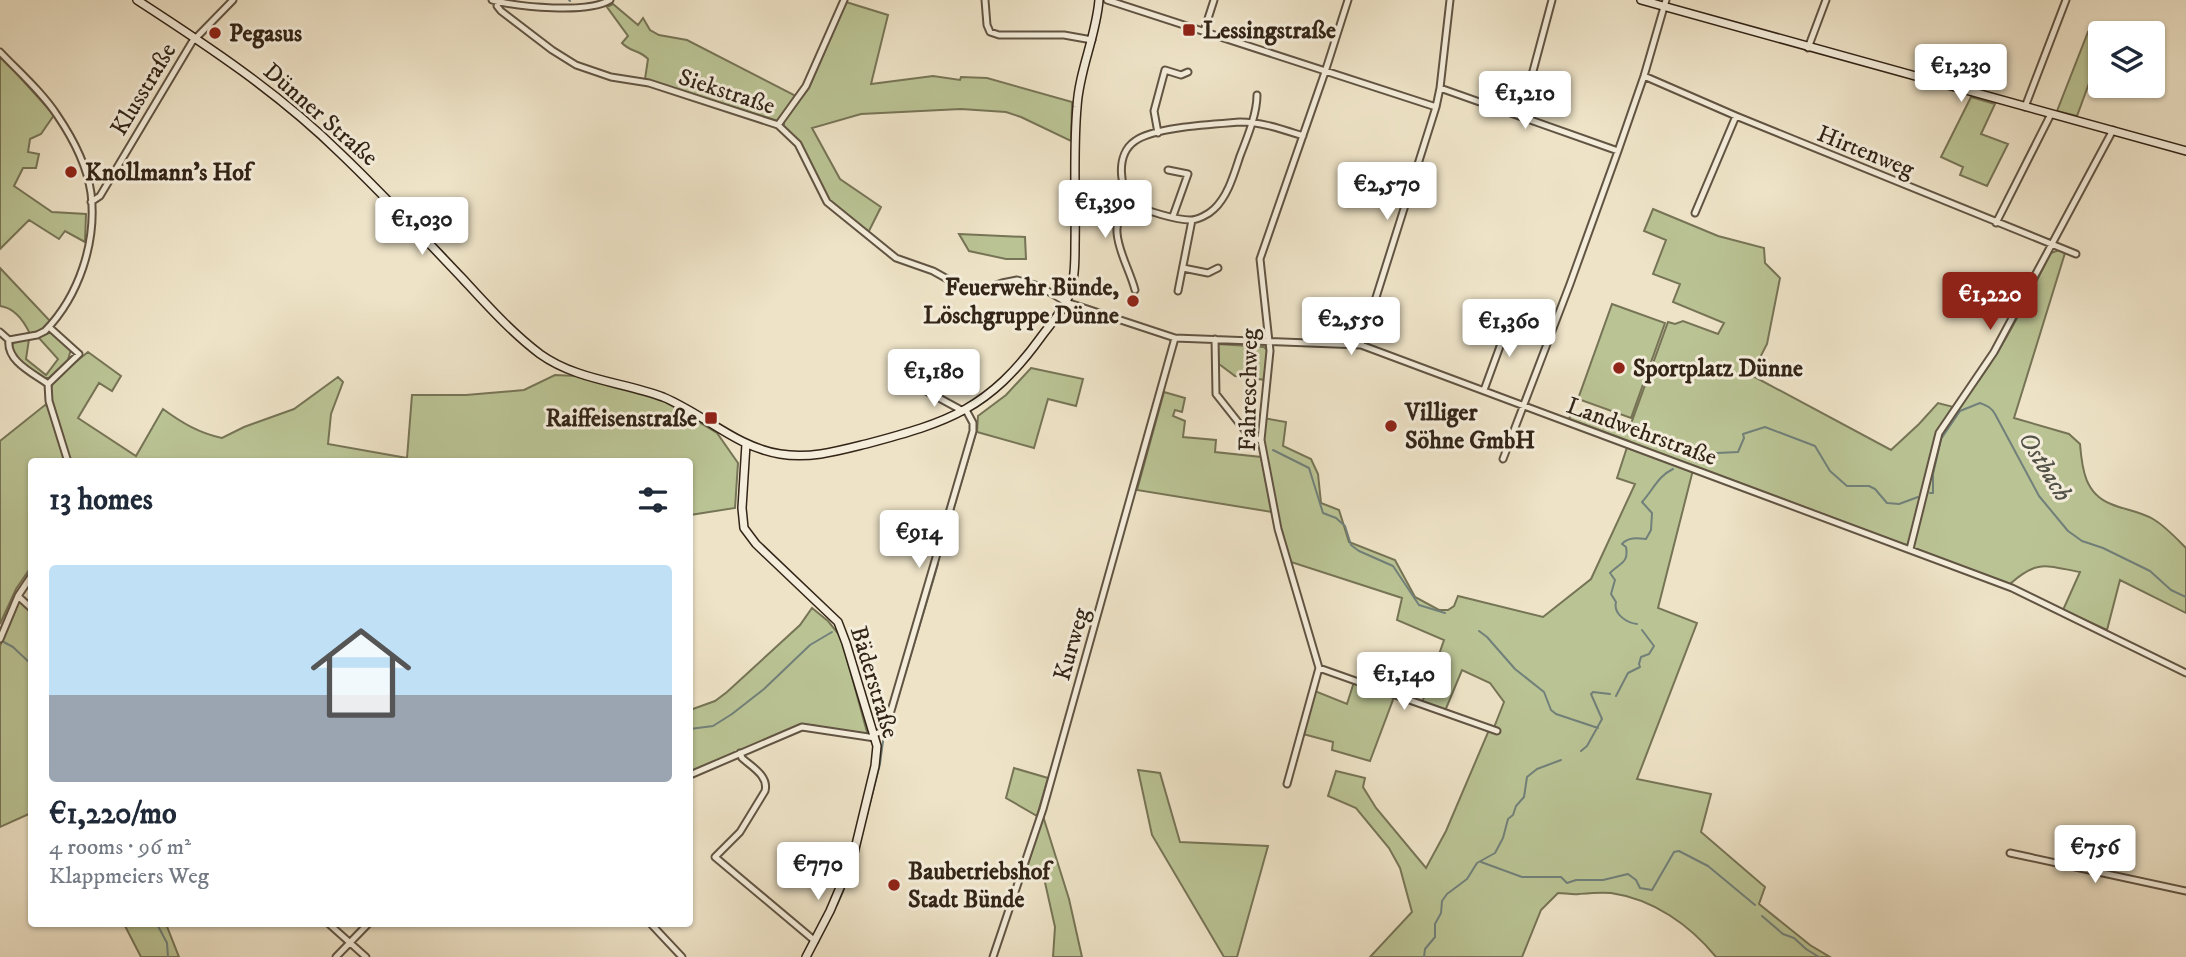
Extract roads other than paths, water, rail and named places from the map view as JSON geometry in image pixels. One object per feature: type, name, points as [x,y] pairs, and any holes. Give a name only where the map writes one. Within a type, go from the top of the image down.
[{"type":"street","name":"Dünner Straße","points":[[137,0],[196,38],[310,125],[381,194],[515,334],[545,357],[577,373],[662,397],[746,444]]},
{"type":"street","name":"Klusstraße","points":[[91,202],[100,195],[196,38],[233,0]]},
{"type":"street","points":[[495,1],[571,8],[590,7],[610,0]]},
{"type":"street","points":[[778,125],[806,86],[844,0]]},
{"type":"street","points":[[983,0],[990,32],[999,35],[1064,35],[1092,40]]},
{"type":"street","points":[[746,444],[780,454],[799,456],[830,453],[920,429],[965,411],[1010,377],[1066,302],[1075,267],[1077,107],[1098,0]]},
{"type":"street","points":[[1107,0],[1436,107]]},
{"type":"street","points":[[1204,32],[1214,0]]},
{"type":"street","name":"Fahreschweg","points":[[1319,668],[1278,529],[1261,440],[1269,341],[1260,259],[1348,0]]},
{"type":"street","points":[[1361,345],[1436,107],[1450,0]]},
{"type":"street","points":[[1521,116],[1552,0]]},
{"type":"street","points":[[1641,0],[1665,3],[1808,48],[2186,151]]},
{"type":"street","points":[[1808,48],[1826,0]]},
{"type":"street","points":[[2025,107],[2066,0]]},
{"type":"street","name":"Siekstraße","points":[[495,1],[500,11],[576,65],[611,77],[649,83],[778,125],[798,144],[827,202],[896,258],[933,271],[967,290],[981,290],[1017,281],[1039,286],[1066,302]]},
{"type":"street","points":[[1503,459],[1618,151],[1665,3]]},
{"type":"street","points":[[0,52],[56,113],[78,150],[91,202],[88,245],[78,283],[49,327],[37,335],[9,340]]},
{"type":"street","points":[[1158,133],[1154,111],[1165,70],[1181,75],[1188,72]]},
{"type":"street","name":"Hirtenweg","points":[[1644,76],[2076,254]]},
{"type":"street","points":[[1440,88],[1618,151]]},
{"type":"street","points":[[1257,94],[1257,104],[1251,122],[1233,177],[1212,211],[1192,220],[1142,209],[1130,199],[1123,183],[1121,169],[1123,159],[1134,141],[1158,133],[1251,122],[1303,135]]},
{"type":"street","points":[[1996,223],[2051,114]]},
{"type":"street","points":[[1695,213],[1736,116]]},
{"type":"street","points":[[1910,549],[1939,433],[1994,352],[2113,130]]},
{"type":"street","points":[[1168,170],[1188,173],[1173,216]]},
{"type":"street","points":[[1130,199],[1122,207],[1117,223],[1118,248],[1130,270],[1135,290]]},
{"type":"street","points":[[1178,291],[1192,220]]},
{"type":"street","points":[[1182,268],[1208,273],[1218,268]]},
{"type":"street","name":"Landwehrstraße","points":[[1066,302],[1175,338],[1361,345],[2011,588],[2186,673]]},
{"type":"street","points":[[1484,390],[1510,319]]},
{"type":"street","points":[[49,327],[79,354],[48,384],[49,401],[67,458]]},
{"type":"street","points":[[0,332],[9,340],[9,348],[18,362],[48,384]]},
{"type":"street","name":"Kurweg","points":[[993,957],[1041,817],[1175,338]]},
{"type":"street","points":[[1215,339],[1216,394],[1250,438],[1261,440]]},
{"type":"street","points":[[693,774],[802,727],[875,736],[883,731],[973,431],[973,423],[965,411],[916,386]]},
{"type":"street","name":"Bäderstraße","points":[[746,444],[742,508],[744,528],[756,544],[838,622],[875,736],[876,766],[853,857],[806,957]]},
{"type":"street","points":[[1,637],[18,596],[28,581]]},
{"type":"street","points":[[18,596],[28,605]]},
{"type":"street","points":[[1287,785],[1319,668],[1497,731]]},
{"type":"street","points":[[740,753],[764,778],[767,785],[740,832],[715,857],[815,941]]},
{"type":"street","points":[[2010,853],[2186,891]]},
{"type":"street","points":[[333,927],[366,957]]},
{"type":"street","points":[[336,957],[365,927]]},
{"type":"street","points":[[654,927],[682,957]]},
{"type":"waterway","name":"Ostbach","points":[[1930,493],[1933,493],[1933,474],[1941,439],[1960,411],[1980,403],[1993,412],[2039,496],[2068,531],[2082,541],[2150,571],[2171,590],[2186,597]]},
{"type":"waterway","name":"Ostbach","points":[[1696,462],[1717,453],[1738,452],[1743,434],[1765,427],[1815,446],[1830,471],[1847,486],[1869,486],[1887,503],[1899,504],[1918,497]]},
{"type":"waterway","points":[[940,555],[976,433]]},
{"type":"waterway","points":[[1273,450],[1309,468],[1323,513],[1336,518],[1345,526],[1351,545],[1393,566],[1419,605],[1445,613]]},
{"type":"waterway","name":"Ostbach","points":[[1637,624],[1625,620],[1619,614],[1611,594],[1615,580],[1610,573],[1625,560],[1627,552],[1622,544],[1624,542],[1633,538],[1646,539],[1651,530],[1652,513],[1642,502],[1660,479],[1673,469]]},
{"type":"waterway","points":[[934,553],[948,507]]},
{"type":"waterway","points":[[890,725],[938,564]]},
{"type":"waterway","points":[[880,724],[885,721],[913,627]]},
{"type":"waterway","name":"Ostbach","points":[[1616,696],[1628,673],[1640,667],[1641,657],[1649,654],[1654,646],[1642,630]]},
{"type":"waterway","points":[[1479,631],[1515,669],[1544,692],[1551,710],[1598,728]]},
{"type":"waterway","points":[[693,729],[713,726],[732,714],[764,689],[810,645],[832,632]]},
{"type":"waterway","name":"Ostbach","points":[[0,640],[13,647],[28,661]]},
{"type":"waterway","name":"Ostbach","points":[[1581,751],[1587,746],[1602,719],[1591,694],[1610,694]]},
{"type":"waterway","points":[[859,846],[880,764],[883,741],[888,732]]},
{"type":"waterway","name":"Ostbach","points":[[1424,957],[1425,949],[1435,937],[1435,924],[1441,913],[1442,901],[1467,879],[1477,863],[1495,853],[1503,838],[1508,819],[1524,797],[1527,777],[1537,769],[1561,760]]},
{"type":"waterway","points":[[1481,862],[1522,877],[1561,877],[1567,883],[1576,880],[1603,880],[1628,874],[1636,880],[1640,888],[1652,890],[1674,852],[1679,851],[1708,866],[1755,905]]},
{"type":"waterway","points":[[837,905],[844,889]]},
{"type":"waterway","points":[[1762,916],[1783,934],[1794,938],[1819,957]]},
{"type":"waterway","points":[[810,957],[830,918]]},
{"type":"waterway","name":"Ostbach","points":[[159,927],[167,943],[168,957]]},
{"type":"place","name":"Lessingstraße","points":[[1189,30]]},
{"type":"place","name":"Pegasus","points":[[215,33]]},
{"type":"place","name":"Knollmann's Hof","points":[[71,172]]},
{"type":"place","name":"Feuerwehr Bünde, Löschgruppe Dünne","points":[[1133,301]]},
{"type":"place","name":"Sportplatz Dünne","points":[[1619,368]]},
{"type":"place","name":"Raiffeisenstraße","points":[[711,418]]},
{"type":"place","name":"Villiger Söhne GmbH","points":[[1391,426]]},
{"type":"place","name":"Baubetriebshof Stadt Bünde","points":[[894,885]]}]
